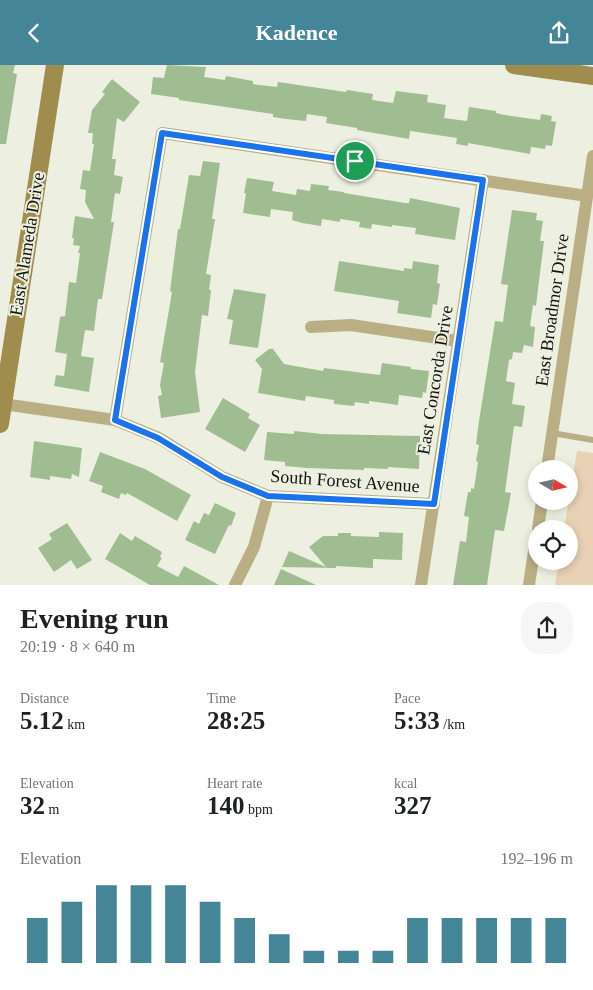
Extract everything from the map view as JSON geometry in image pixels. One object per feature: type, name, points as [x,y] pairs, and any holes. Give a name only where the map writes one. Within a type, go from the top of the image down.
[{"type":"street","name":"East Alameda Drive","points":[[0,424],[55,65]]},
{"type":"street","points":[[514,65],[593,77]]},
{"type":"street","points":[[115,420],[162,133],[587,196]]},
{"type":"street","name":"East Broadmor Drive","points":[[548,460],[593,156]]},
{"type":"street","name":"East Concorda Drive","points":[[421,585],[483,180]]},
{"type":"street","points":[[311,327],[351,325],[458,341]]},
{"type":"street","name":"South Forest Avenue","points":[[3,404],[115,420],[158,438],[222,477],[268,496],[434,504]]},
{"type":"street","points":[[235,585],[254,547],[268,496]]},
{"type":"street","points":[[529,585],[531,570]]},
{"type":"lane","points":[[552,433],[593,440]]},
{"type":"shaded area","points":[[577,451],[593,453],[593,585],[555,585],[558,570],[578,570],[578,520],[566,520],[567,510],[578,510],[578,460],[576,460]]},
{"type":"building","points":[[0,65],[15,65],[13,73],[17,74],[6,144],[0,144]]},
{"type":"building","points":[[167,65],[206,67],[204,77],[225,80],[226,76],[253,81],[253,84],[277,87],[278,82],[346,92],[347,90],[373,94],[372,100],[393,103],[396,91],[428,95],[427,102],[446,105],[444,118],[467,121],[469,107],[540,120],[541,114],[552,116],[551,121],[556,122],[552,146],[546,145],[545,149],[531,147],[530,154],[468,143],[468,146],[456,144],[457,138],[410,131],[409,139],[326,123],[327,117],[307,114],[306,121],[286,119],[273,117],[273,114],[151,94],[153,77],[164,78]]},
{"type":"building","points":[[112,79],[140,102],[124,122],[117,118],[112,159],[116,159],[114,175],[123,177],[120,194],[115,193],[111,222],[114,222],[102,299],[98,299],[94,331],[85,330],[81,356],[94,358],[89,392],[54,386],[56,375],[64,376],[67,354],[55,352],[60,317],[65,316],[69,282],[76,283],[80,246],[73,245],[75,216],[94,219],[85,202],[86,190],[80,189],[83,170],[90,171],[94,144],[92,144],[93,133],[88,133],[92,110],[105,94],[102,92]]},
{"type":"building","points":[[203,161],[220,163],[212,219],[215,219],[206,274],[211,275],[208,316],[202,315],[195,372],[200,412],[161,418],[158,396],[162,395],[160,385],[164,363],[160,362],[172,292],[170,291],[178,229],[180,229],[189,175],[200,176]]},
{"type":"building","points":[[247,178],[274,182],[272,191],[296,195],[297,189],[310,191],[311,184],[329,186],[328,190],[405,203],[409,203],[410,198],[460,208],[455,240],[415,234],[416,228],[372,224],[371,229],[359,227],[360,222],[340,219],[340,222],[322,219],[321,226],[302,223],[292,220],[293,212],[271,209],[270,217],[243,213]]},
{"type":"building","points":[[512,210],[537,213],[536,220],[543,221],[540,241],[544,241],[536,306],[533,305],[530,326],[535,327],[533,347],[524,345],[522,353],[513,352],[512,359],[509,360],[506,381],[515,383],[512,404],[525,406],[522,427],[514,426],[505,492],[511,493],[504,531],[495,530],[487,585],[453,585],[460,541],[466,542],[469,517],[464,516],[468,492],[471,492],[471,488],[474,489],[479,445],[476,444],[495,321],[503,322],[508,285],[501,284]]},
{"type":"building","points":[[339,261],[404,271],[404,268],[412,269],[413,261],[439,265],[437,283],[440,284],[437,305],[433,304],[431,318],[397,313],[399,301],[334,291]]},
{"type":"building","points":[[234,289],[266,294],[258,348],[229,344],[233,320],[227,319]]},
{"type":"building","points":[[269,349],[273,349],[284,364],[323,371],[324,368],[380,375],[382,363],[429,371],[426,393],[423,392],[422,398],[399,395],[398,405],[369,401],[369,404],[355,402],[354,406],[334,404],[334,400],[306,396],[305,401],[258,393],[262,369],[255,360]]},
{"type":"building","points":[[223,398],[250,414],[248,418],[260,425],[245,452],[205,429]]},
{"type":"building","points":[[294,431],[322,434],[420,436],[419,469],[388,467],[388,469],[364,468],[364,470],[307,468],[285,466],[285,462],[264,460],[267,432],[294,434]]},
{"type":"building","points":[[34,441],[82,448],[79,477],[72,474],[71,479],[50,476],[50,480],[30,477]]},
{"type":"building","points":[[100,452],[145,469],[191,495],[177,521],[127,493],[126,495],[121,493],[119,499],[101,492],[103,486],[89,481]]},
{"type":"building","points":[[215,503],[236,513],[215,554],[185,540],[194,521],[199,524],[204,513],[209,515]]},
{"type":"building","points":[[67,523],[92,560],[77,569],[71,560],[54,572],[38,548],[52,539],[49,534]]},
{"type":"building","points":[[379,532],[403,533],[402,560],[373,559],[373,568],[336,566],[336,568],[282,567],[289,551],[326,567],[309,547],[323,536],[338,536],[338,533],[351,533],[351,536],[379,537]]},
{"type":"building","points":[[120,533],[132,541],[135,536],[162,552],[160,557],[162,558],[157,566],[178,577],[184,566],[219,585],[150,585],[105,559]]},
{"type":"building","points":[[281,569],[316,585],[274,585]]},
{"type":"route","points":[[162,133],[355,161],[483,180],[434,504],[268,496],[222,477],[158,438],[115,420],[162,133]]}]
